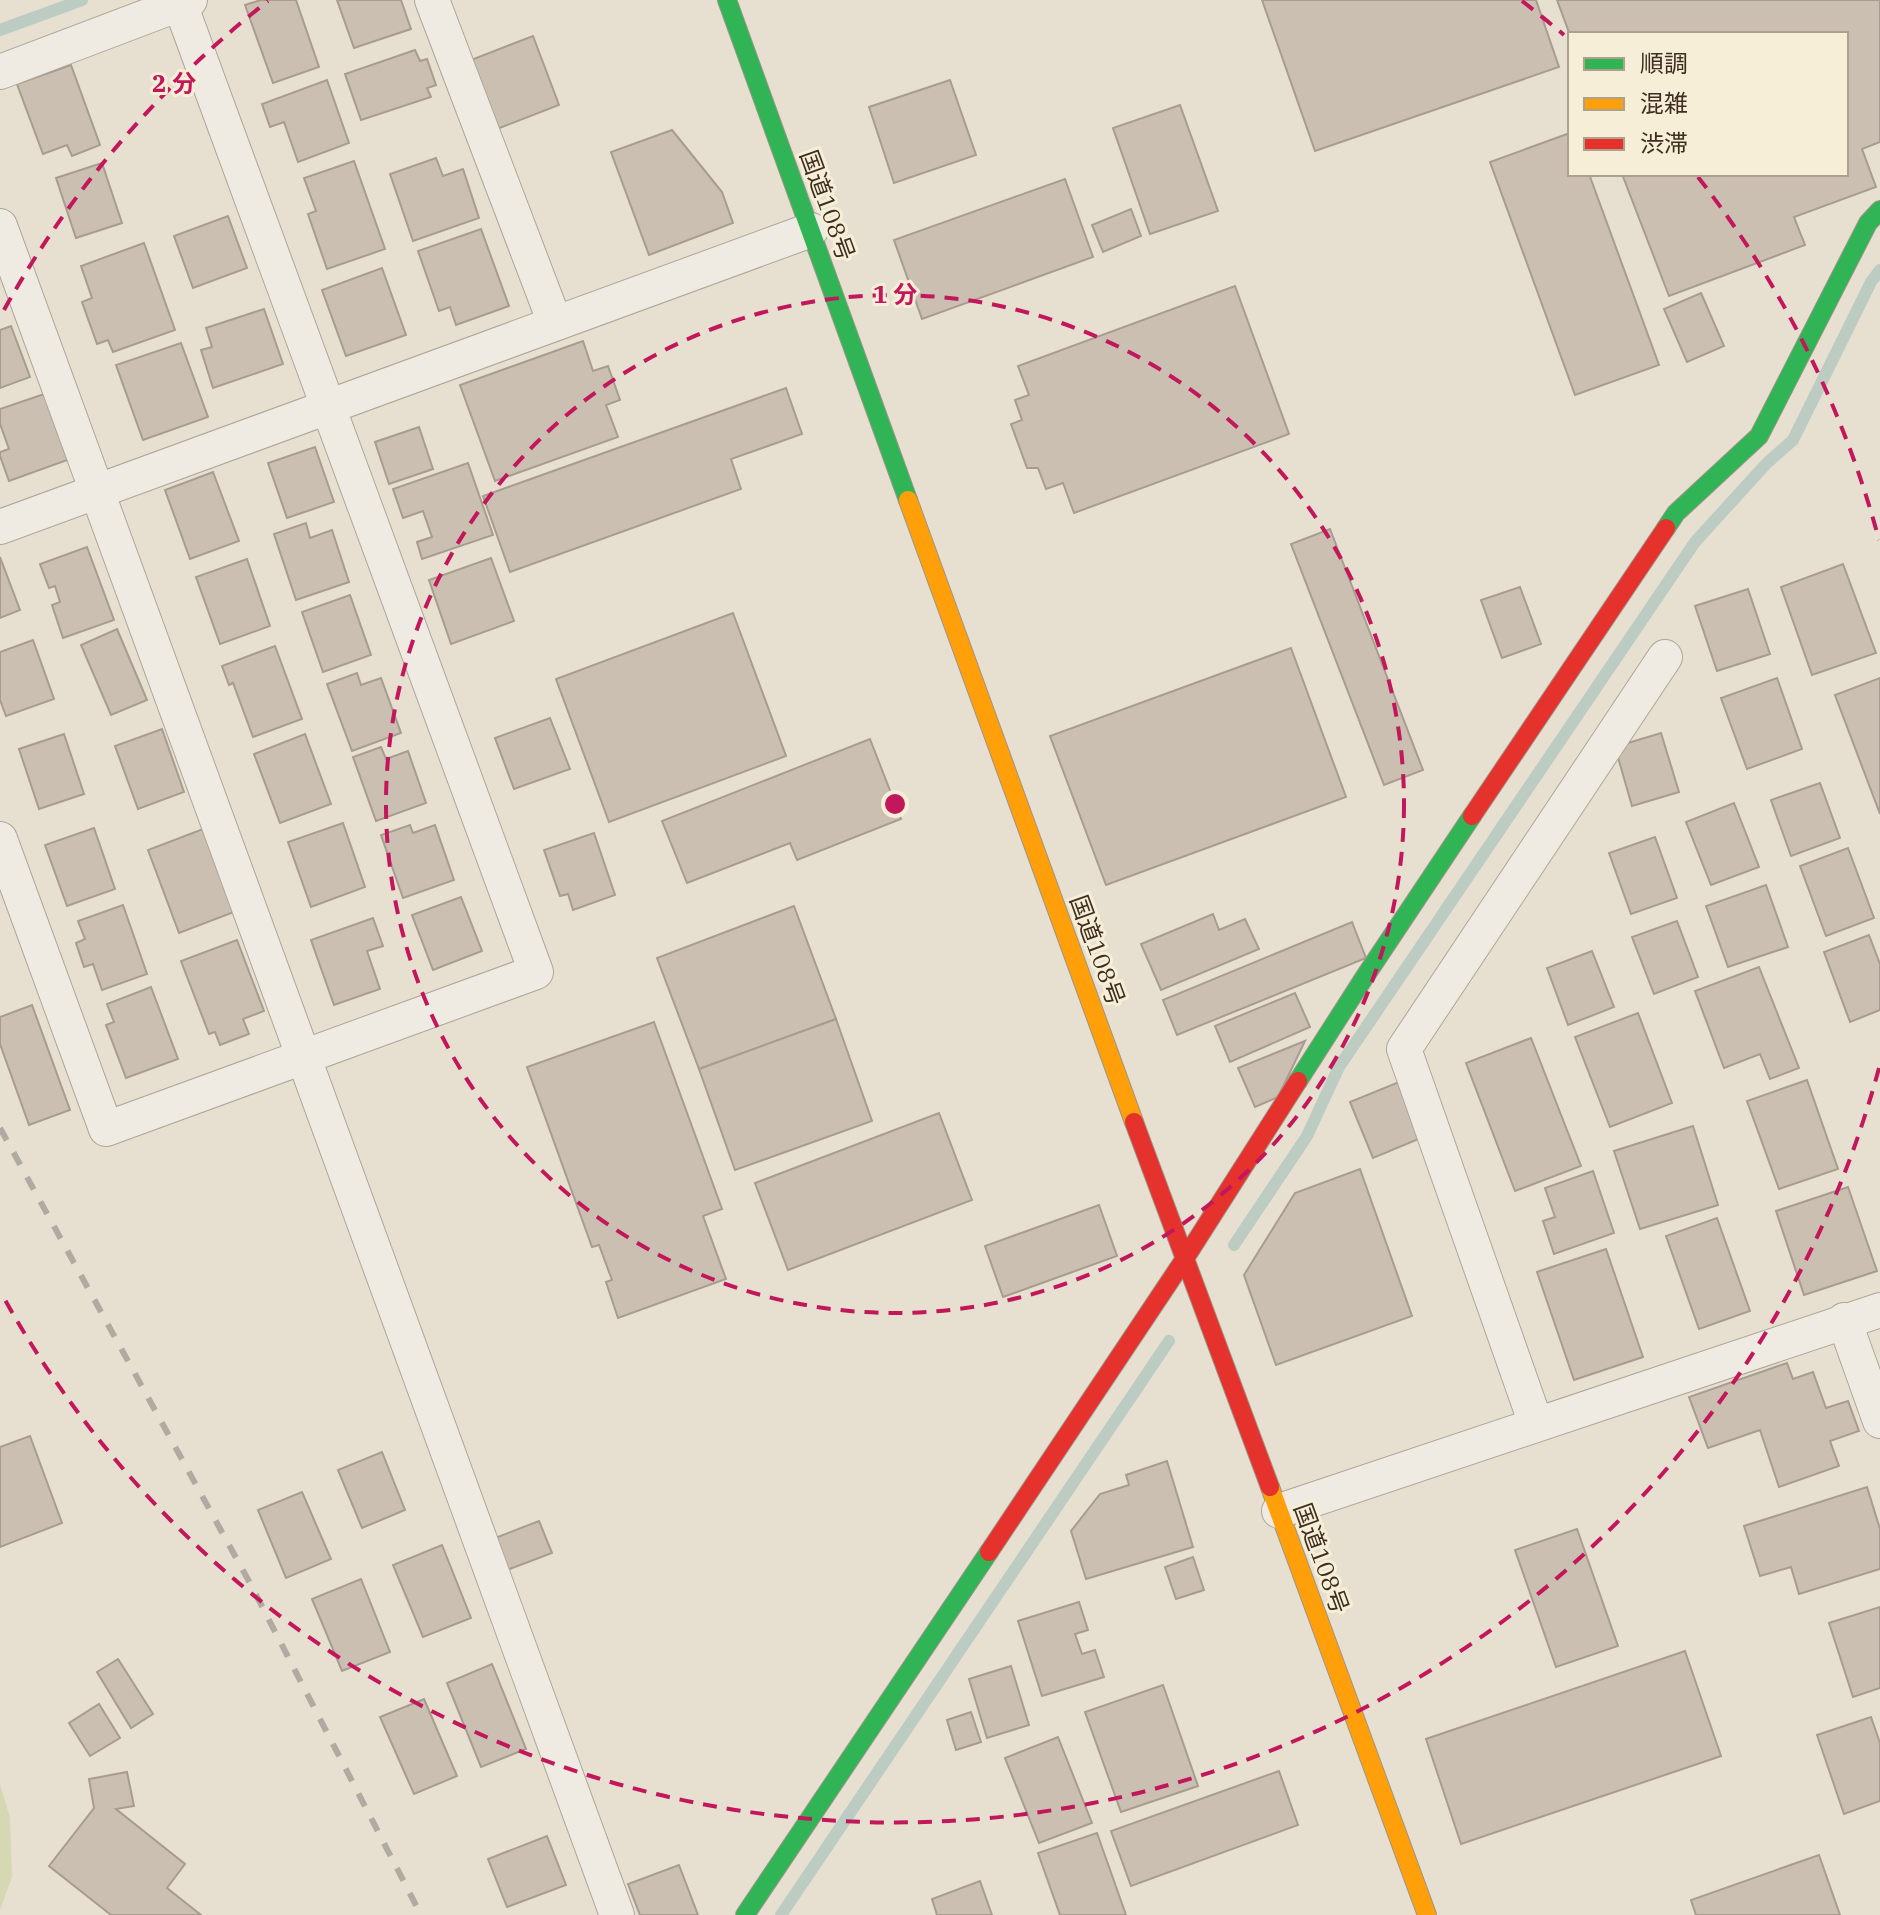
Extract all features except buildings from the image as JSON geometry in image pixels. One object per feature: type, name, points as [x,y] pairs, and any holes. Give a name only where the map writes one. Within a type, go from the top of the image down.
[{"type":"main road","name":"国道108号","points":[[727,0],[1184,1260],[1427,1915]]},
{"type":"main road","points":[[745,1915],[1184,1260],[1364,978],[1676,513],[1759,436],[1868,223],[1880,210]]},
{"type":"street","points":[[432,0],[555,323]]},
{"type":"street","points":[[0,72],[185,2],[328,406],[536,972],[106,1129],[0,839]]},
{"type":"street","points":[[0,226],[617,1915]]},
{"type":"street","points":[[0,527],[811,230]]},
{"type":"street","points":[[1536,1424],[1404,1049],[1665,657]]},
{"type":"street","points":[[1279,1511],[1880,1310]]},
{"type":"street","points":[[1844,1320],[1880,1421]]},
{"type":"green space","points":[[0,1784],[10,1818],[12,1877],[0,1910]]},
{"type":"waterway","points":[[0,30],[82,0]]},
{"type":"waterway","points":[[1234,1245],[1307,1136],[1339,1067],[1695,542],[1766,464],[1793,440],[1871,282],[1880,270]]},
{"type":"waterway","points":[[781,1915],[1169,1341]]},
{"type":"railway","points":[[0,1128],[251,1585],[421,1915]]},
{"type":"traffic: fast","points":[[727,0],[908,500]]},
{"type":"traffic: fast","points":[[1666,528],[1676,513],[1759,436],[1868,223],[1880,210]]},
{"type":"traffic: fast","points":[[1298,1081],[1472,816]]},
{"type":"traffic: fast","points":[[745,1915],[989,1552]]},
{"type":"traffic: slow","points":[[908,500],[1134,1122]]},
{"type":"traffic: slow","points":[[1270,1487],[1427,1915]]},
{"type":"traffic: jam","points":[[1472,816],[1666,528]]},
{"type":"traffic: jam","points":[[989,1552],[1184,1260],[1298,1081]]},
{"type":"traffic: jam","points":[[1134,1122],[1270,1487]]}]
